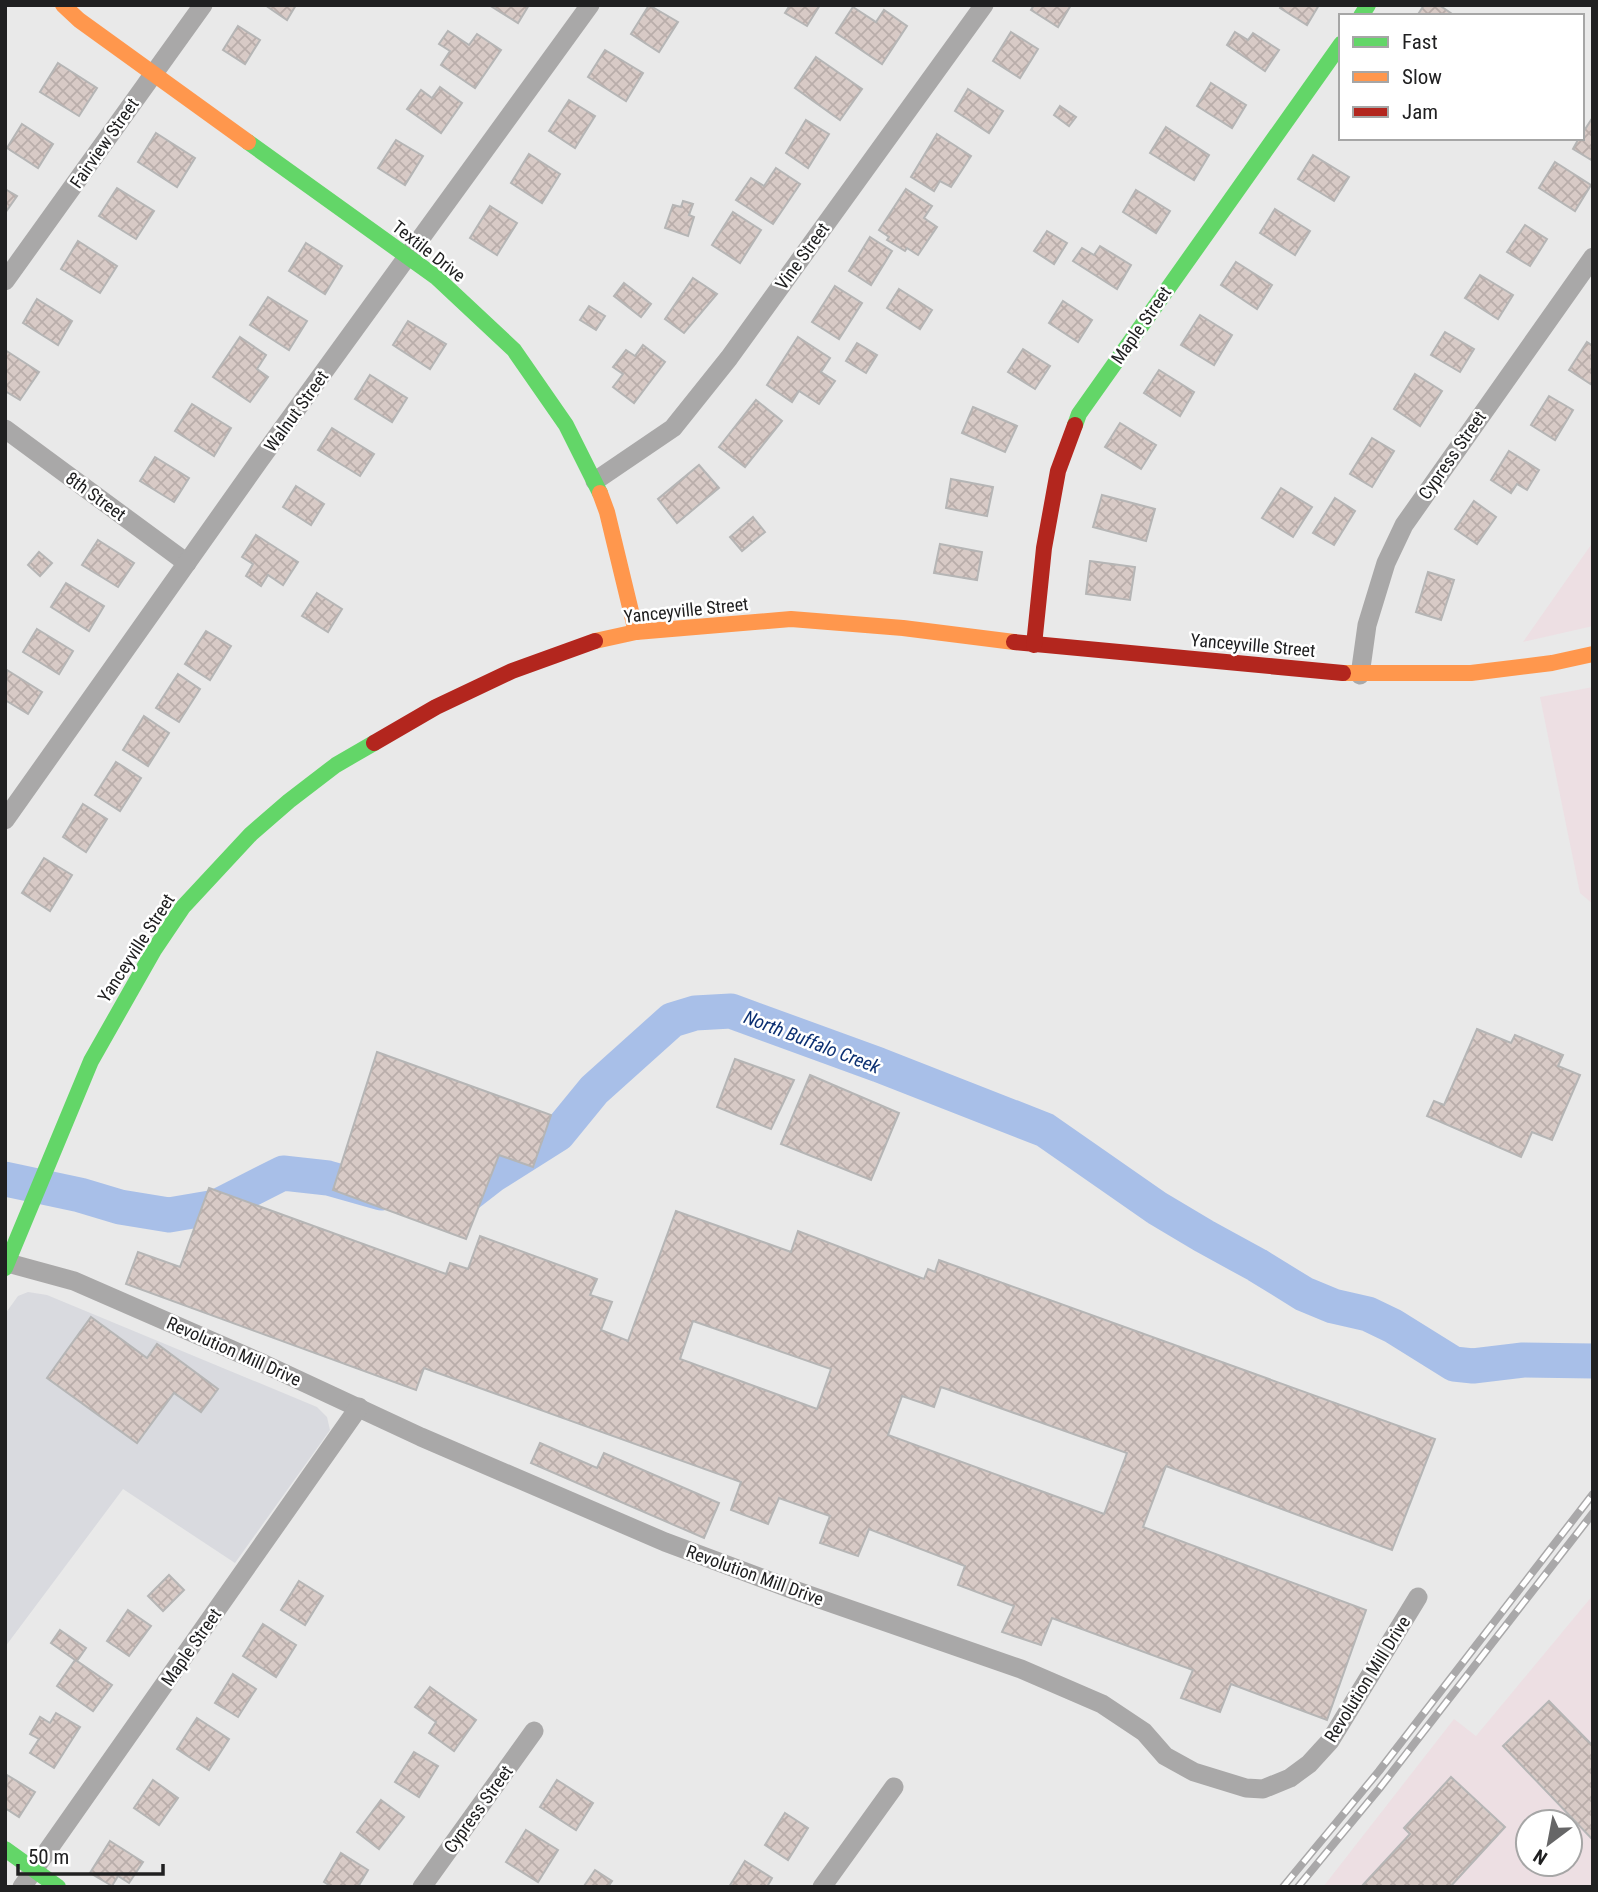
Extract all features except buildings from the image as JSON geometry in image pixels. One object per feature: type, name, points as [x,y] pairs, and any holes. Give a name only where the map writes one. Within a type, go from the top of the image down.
[{"type":"main road","name":"Textile Drive","points":[[63,5],[79,20],[436,277],[514,351],[566,425],[595,481],[607,512],[636,632]]},
{"type":"main road","name":"Maple Street","points":[[1034,645],[1044,548],[1058,471],[1079,414],[1339,47]]},
{"type":"main road","name":"Yanceyville Street","points":[[6,1265],[80,1085],[110,1025],[183,907],[215,871],[289,801],[336,765],[436,707],[512,671],[584,644],[636,632],[791,619],[1360,675],[1471,673],[1552,663],[1593,654]]},
{"type":"main road","points":[[5,1849],[58,1887]]},
{"type":"street","name":"Fairview Street","points":[[5,281],[202,5]]},
{"type":"street","name":"Walnut Street","points":[[5,820],[590,5]]},
{"type":"street","name":"Vine Street","points":[[595,481],[673,428],[737,346],[984,5]]},
{"type":"street","name":"Cypress Street","points":[[1360,675],[1367,625],[1386,563],[1404,525],[1593,257]]},
{"type":"street","name":"8th Street","points":[[5,429],[187,563]]},
{"type":"street","name":"Revolution Mill Drive","points":[[6,1265],[74,1281],[421,1437],[665,1542],[804,1594],[1021,1669],[1102,1704],[1144,1732],[1165,1756],[1194,1772],[1246,1788],[1263,1789],[1290,1778],[1330,1741],[1418,1597]]},
{"type":"street","name":"Maple Street","points":[[22,1887],[359,1408]]},
{"type":"street","name":"Cypress Street","points":[[422,1887],[534,1731]]},
{"type":"street","points":[[822,1887],[894,1787]]},
{"type":"shaded area","points":[[1593,542],[1593,626],[1523,642]]},
{"type":"shaded area","points":[[1593,687],[1593,904],[1580,893],[1540,697]]},
{"type":"shaded area","points":[[28,1292],[47,1295],[317,1407],[327,1417],[330,1430],[235,1563],[123,1489],[5,1647],[5,1314],[18,1296]]},
{"type":"shaded area","points":[[1593,1595],[1593,1887],[1323,1887],[1454,1719],[1476,1736]]},
{"type":"waterway","name":"North Buffalo Creek","points":[[453,1206],[493,1175],[558,1134],[594,1090],[672,1020],[695,1013],[731,1011],[1045,1130],[1157,1208],[1304,1294],[1333,1306],[1368,1314],[1393,1326],[1454,1364],[1473,1366],[1523,1360],[1593,1361]]},
{"type":"waterway","name":"North Buffalo Creek","points":[[5,1179],[80,1195],[120,1207],[169,1215],[216,1207],[283,1173],[328,1178],[381,1193]]},
{"type":"railway","points":[[1283,1887],[1379,1771],[1593,1494]]},
{"type":"railway","points":[[1298,1887],[1379,1789],[1593,1513]]},
{"type":"traffic: fast","points":[[1362,14],[1368,5]]},
{"type":"traffic: fast","points":[[1075,425],[1079,414],[1339,47]]},
{"type":"traffic: fast","points":[[248,142],[436,277],[514,350],[566,425],[600,493]]},
{"type":"traffic: fast","points":[[5,1268],[91,1061],[154,950],[183,907],[251,834],[289,801],[336,765],[374,743]]},
{"type":"traffic: fast","points":[[5,1849],[58,1887]]},
{"type":"traffic: slow","points":[[63,5],[79,20],[248,142]]},
{"type":"traffic: slow","points":[[600,493],[636,632]]},
{"type":"traffic: slow","points":[[595,641],[636,632],[791,619],[903,628],[1014,642]]},
{"type":"traffic: slow","points":[[1343,673],[1471,673],[1552,663],[1593,654]]},
{"type":"traffic: jam","points":[[1034,645],[1044,548],[1058,471],[1075,425]]},
{"type":"traffic: jam","points":[[374,743],[436,707],[512,671],[595,641]]},
{"type":"traffic: jam","points":[[1014,642],[1343,673]]}]
